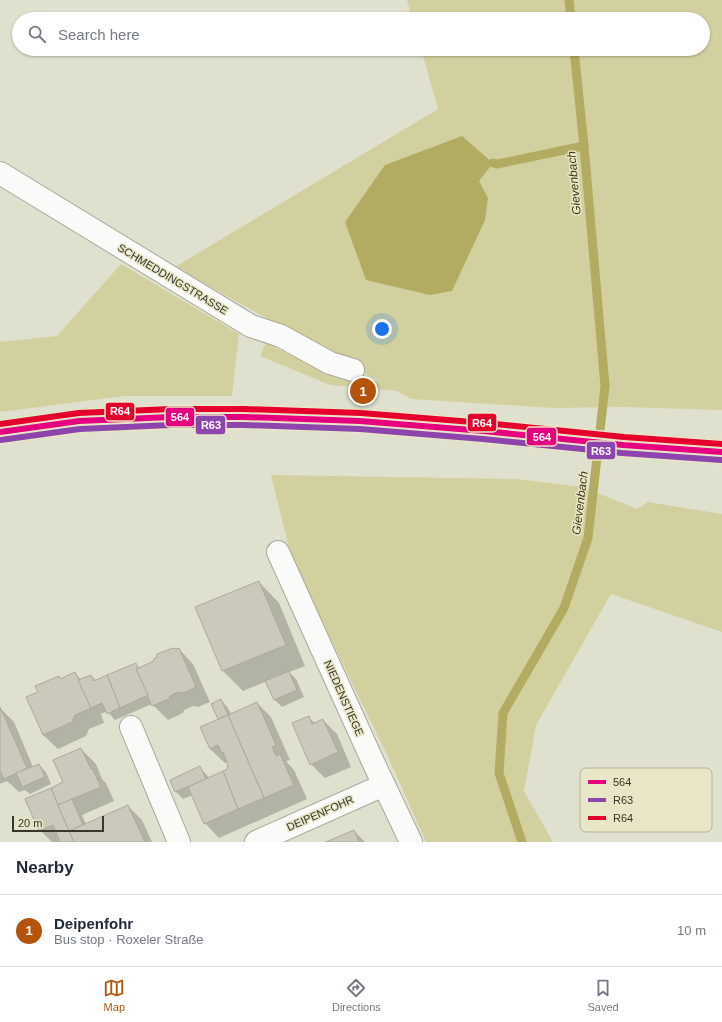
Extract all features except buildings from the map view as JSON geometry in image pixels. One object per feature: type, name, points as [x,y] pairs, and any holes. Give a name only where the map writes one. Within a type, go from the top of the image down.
[{"type":"street","name":"SCHMEDDINGSTRASSE","points":[[0,173],[251,326],[281,336],[330,363],[353,370]]},
{"type":"street","points":[[0,432],[79,421],[171,417],[244,417],[360,421],[484,431],[623,445],[722,452]]},
{"type":"street","name":"NIEDENSTIEGE","points":[[278,552],[411,842]]},
{"type":"street","points":[[132,727],[179,842]]},
{"type":"street","name":"DEIPENFOHR","points":[[256,842],[384,785]]},
{"type":"shaded area","points":[[407,0],[722,0],[722,410],[622,407],[554,408],[411,399],[397,391],[330,385],[260,356],[266,343],[334,377],[346,380],[379,381],[175,267],[438,109],[423,56],[710,56],[710,12],[410,12]],"holes":[[[462,136],[478,181],[488,198],[430,295]]]},
{"type":"shaded area","points":[[462,136],[493,163],[479,181],[488,198],[485,220],[452,291],[430,295],[366,280],[345,222],[385,165]]},
{"type":"shaded area","points":[[121,264],[239,334],[232,396],[124,396],[0,412],[0,342],[57,336]]},
{"type":"shaded area","points":[[271,475],[517,479],[583,487],[637,509],[648,502],[722,514],[722,632],[611,594],[536,725],[524,791],[553,842],[426,842],[389,759],[319,615],[289,548]]},
{"type":"waterway","name":"Gievenbach","points":[[569,0],[570,12]]},
{"type":"waterway","name":"Gievenbach","points":[[522,842],[499,773],[503,713],[564,608],[588,538],[605,386],[575,56]]},
{"type":"waterway","points":[[493,163],[497,164],[584,146]]},
{"type":"transit line","name":"R64","points":[[0,424],[79,413],[171,409],[244,409],[361,413],[485,423],[624,437],[722,444]]},
{"type":"transit line","name":"564","points":[[0,432],[79,421],[171,417],[244,417],[360,421],[484,431],[623,445],[722,452]]},
{"type":"transit line","name":"R63","points":[[1,440],[80,429],[171,425],[244,425],[360,429],[483,439],[622,453],[721,460]]},
{"type":"place","name":"Deipenfohr","points":[[363,391]]}]
